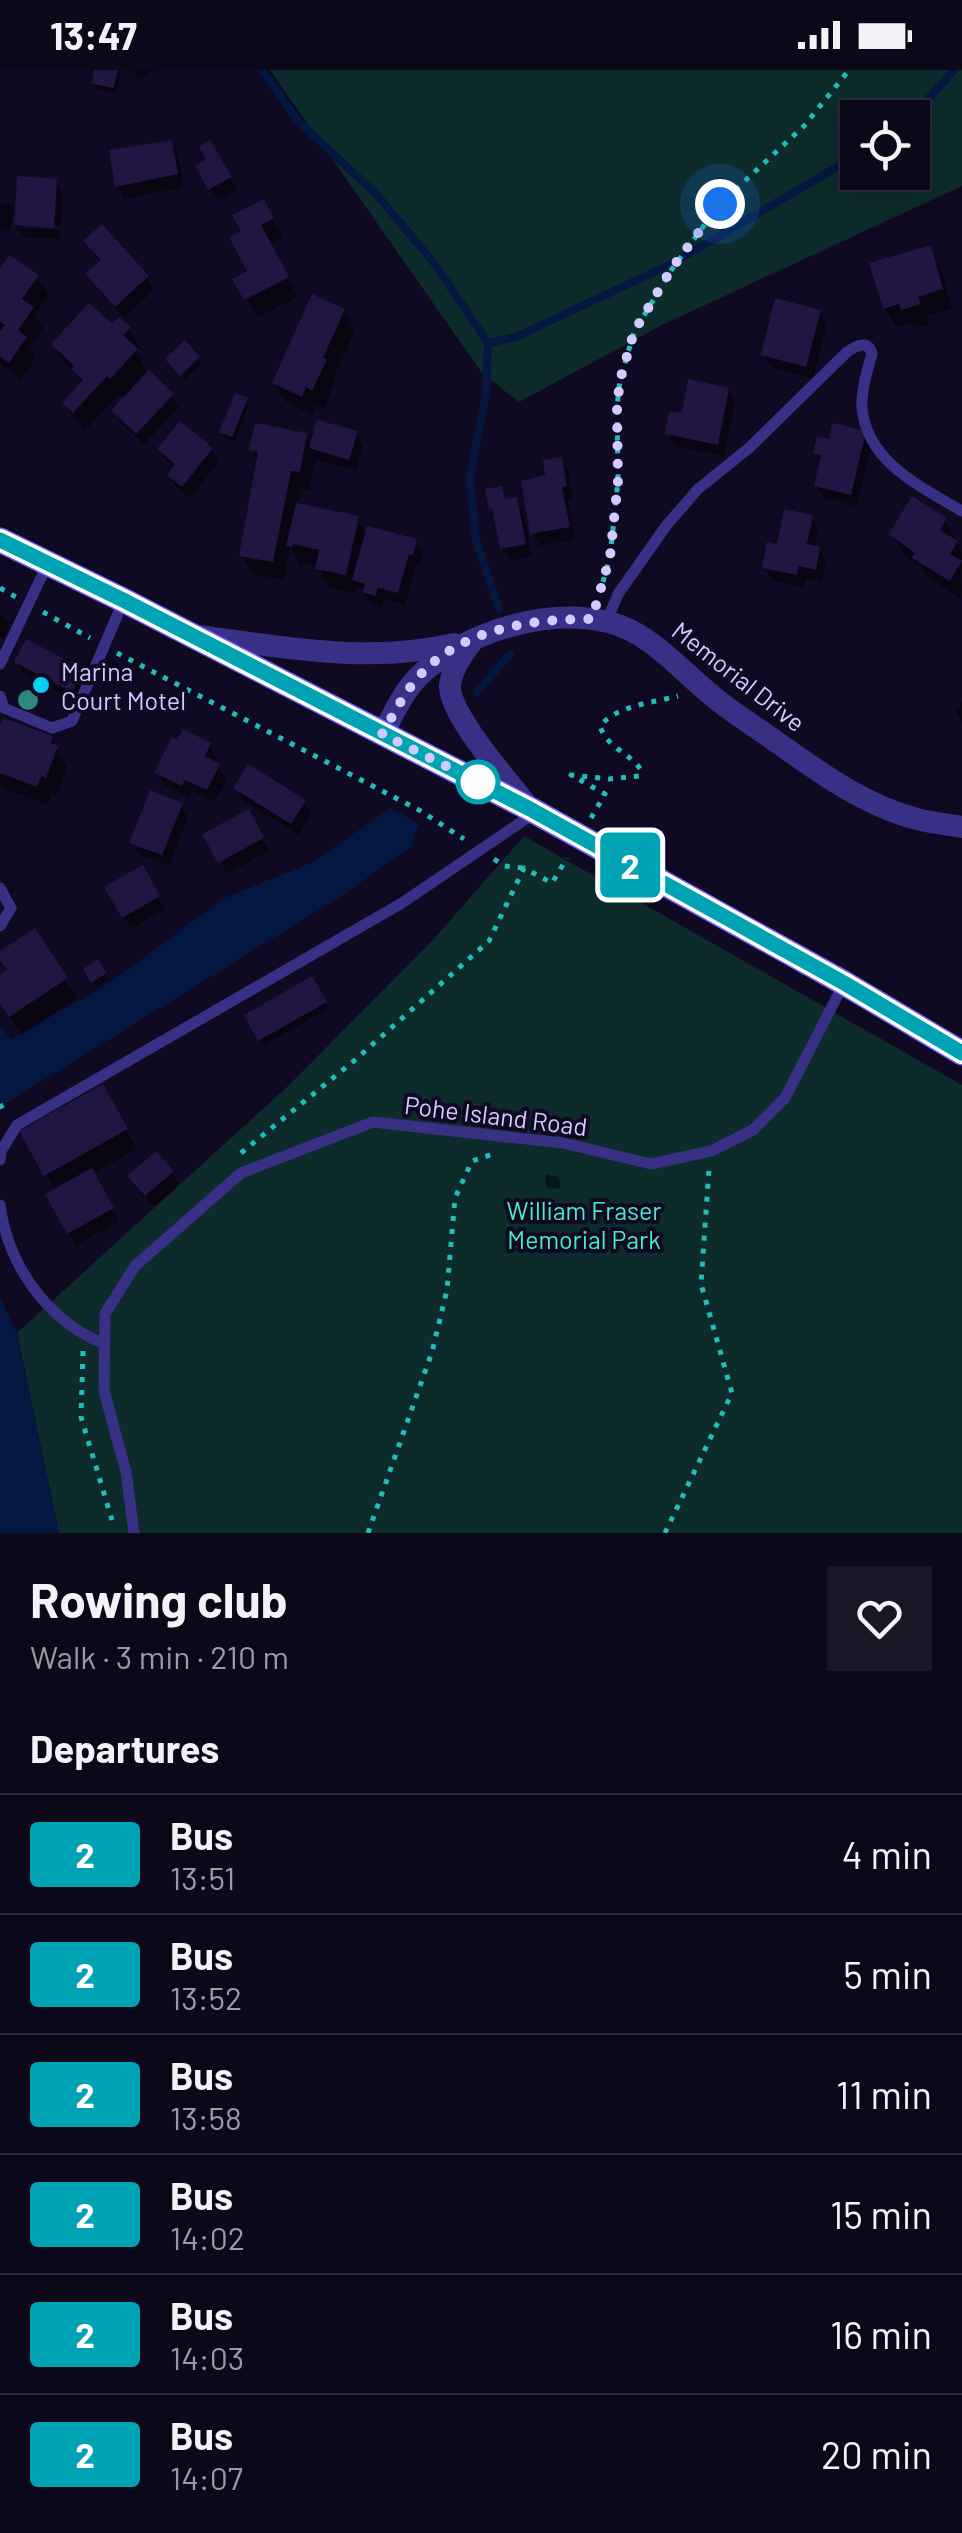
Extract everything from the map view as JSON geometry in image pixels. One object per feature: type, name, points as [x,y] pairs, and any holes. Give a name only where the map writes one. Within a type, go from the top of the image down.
[{"type":"main road","points":[[0,540],[533,810],[844,983],[962,1054]]},
{"type":"street","name":"Memorial Drive","points":[[382,734],[418,677],[447,653],[485,634],[534,621],[599,621],[628,629],[657,646],[704,690],[830,780],[880,806],[916,819],[962,827]]},
{"type":"street","name":"Memorial Drive","points":[[190,635],[328,653],[384,654],[473,640]]},
{"type":"street","points":[[473,640],[453,675],[450,688],[455,708],[533,810]]},
{"type":"lane","points":[[599,621],[666,526],[698,489],[750,448],[858,344],[865,345],[872,354],[862,404],[866,426],[875,443],[888,462],[912,481],[962,511]]},
{"type":"lane","points":[[0,664],[48,563]]},
{"type":"lane","points":[[0,696],[4,708],[52,728],[72,722],[123,600]]},
{"type":"lane","points":[[0,1160],[17,1125],[402,903],[533,810]]},
{"type":"lane","points":[[0,888],[11,908],[0,926]]},
{"type":"lane","name":"Pohe Island Road","points":[[134,1533],[126,1472],[104,1391],[105,1314],[135,1266],[241,1173],[372,1122],[563,1143],[651,1164],[711,1151],[753,1130],[784,1098],[844,983]]},
{"type":"lane","points":[[0,1205],[2,1222],[18,1263],[32,1286],[52,1311],[86,1337],[104,1344]]},
{"type":"path","points":[[599,621],[618,481],[620,380],[634,332],[672,268],[720,204],[804,126],[849,70]]},
{"type":"path","points":[[0,588],[419,810],[504,866],[524,868]]},
{"type":"path","points":[[552,884],[605,794],[571,775],[609,780],[638,776],[641,770],[604,738],[600,726],[608,716],[626,709],[704,690]]},
{"type":"path","points":[[368,1533],[432,1352],[447,1290],[455,1198],[472,1161],[534,1140]]},
{"type":"path","points":[[664,1533],[732,1393],[701,1284],[711,1151]]},
{"type":"green space","points":[[270,70],[962,70],[962,186],[664,324],[519,402],[482,373]]},
{"type":"green space","name":"William Fraser Memorial Park","points":[[524,836],[962,1085],[962,1533],[59,1533],[17,1333],[288,1086],[432,941]]},
{"type":"water","points":[[391,808],[419,823],[411,847],[340,897],[0,1107],[0,1026],[11,1039],[111,982],[224,898],[309,864]]},
{"type":"water","points":[[0,1297],[17,1333],[59,1533],[0,1533]]},
{"type":"building","points":[[94,70],[118,70],[114,88],[92,84]]},
{"type":"building","points":[[172,140],[178,174],[115,187],[109,150]]},
{"type":"building","points":[[210,140],[232,177],[208,190],[195,165],[206,159],[199,146]]},
{"type":"building","points":[[17,176],[57,179],[54,228],[14,225]]},
{"type":"building","points":[[264,199],[274,218],[261,225],[289,277],[244,300],[232,279],[247,271],[229,237],[241,231],[232,215]]},
{"type":"building","points":[[102,224],[149,276],[115,307],[85,274],[101,260],[83,241]]},
{"type":"building","points":[[931,245],[943,289],[918,297],[921,304],[901,310],[899,304],[883,309],[869,263]]},
{"type":"building","points":[[9,255],[39,275],[22,299],[34,307],[18,330],[27,337],[9,363],[0,356],[0,331],[5,325],[0,322],[0,269]]},
{"type":"building","points":[[312,294],[345,309],[312,391],[306,387],[302,397],[272,383]]},
{"type":"building","points":[[775,298],[821,310],[806,367],[761,355]]},
{"type":"building","points":[[89,303],[112,324],[119,317],[131,327],[123,335],[138,349],[73,413],[62,403],[83,380],[51,344]]},
{"type":"building","points":[[185,340],[200,357],[180,376],[165,359]]},
{"type":"building","points":[[149,370],[174,394],[136,434],[111,410]]},
{"type":"building","points":[[688,379],[729,388],[718,445],[665,434],[669,411],[682,413]]},
{"type":"building","points":[[235,393],[248,398],[232,437],[219,432]]},
{"type":"building","points":[[317,420],[358,431],[349,460],[309,448]]},
{"type":"building","points":[[180,421],[213,448],[182,487],[167,475],[175,464],[157,449]]},
{"type":"building","points":[[255,423],[307,433],[300,472],[291,471],[273,562],[239,556],[258,452],[249,450]]},
{"type":"building","points":[[832,423],[866,431],[851,495],[814,486],[821,455],[813,454],[817,436],[829,439]]},
{"type":"building","points":[[562,457],[567,486],[562,487],[570,527],[530,534],[521,481],[545,475],[543,460]]},
{"type":"building","points":[[502,486],[505,499],[517,497],[526,544],[500,549],[485,489]]},
{"type":"building","points":[[912,496],[947,518],[940,530],[958,541],[950,554],[962,561],[950,581],[912,558],[915,553],[889,534]]},
{"type":"building","points":[[296,503],[359,516],[346,575],[315,569],[319,550],[286,546]]},
{"type":"building","points":[[784,509],[813,515],[807,544],[820,547],[816,570],[799,566],[797,575],[762,568],[767,542],[777,544]]},
{"type":"building","points":[[367,526],[417,539],[398,593],[378,588],[375,596],[362,592],[365,584],[352,580]]},
{"type":"building","points":[[26,639],[84,669],[72,692],[14,662]]},
{"type":"building","points":[[3,718],[53,736],[51,743],[58,746],[46,778],[41,776],[37,787],[0,773]]},
{"type":"building","points":[[183,729],[211,743],[205,756],[220,764],[207,790],[185,780],[182,786],[154,773],[172,737],[177,740]]},
{"type":"building","points":[[248,764],[306,800],[291,824],[233,788]]},
{"type":"building","points":[[150,790],[183,803],[162,855],[129,843]]},
{"type":"building","points":[[249,809],[264,838],[218,863],[202,834]]},
{"type":"building","points":[[143,865],[160,896],[122,918],[104,887]]},
{"type":"building","points":[[35,928],[68,978],[9,1017],[0,1004],[0,975],[7,970],[0,960],[0,951]]},
{"type":"building","points":[[98,959],[107,973],[91,983],[83,969]]},
{"type":"building","points":[[312,976],[327,1002],[258,1041],[244,1015]]},
{"type":"building","points":[[103,1084],[128,1129],[44,1176],[19,1131]]},
{"type":"building","points":[[156,1151],[174,1171],[145,1196],[127,1176]]},
{"type":"building","points":[[92,1168],[114,1208],[67,1234],[45,1194]]},
{"type":"waterway","points":[[262,70],[297,120],[377,195],[434,263],[488,343],[486,393],[470,478],[476,540],[499,609]]},
{"type":"waterway","points":[[927,100],[954,70]]},
{"type":"waterway","points":[[488,343],[516,337],[671,264],[840,165]]},
{"type":"waterway","points":[[477,692],[510,654]]},
{"type":"bus line","name":"2","points":[[0,540],[530,809],[962,1053]]},
{"type":"place","name":"Marina Court Motel","points":[[41,685]]},
{"type":"route","points":[[478,782],[382,734],[418,677],[447,653],[485,634],[534,621],[592,619],[610,557],[618,481],[617,407],[620,380],[634,332],[672,268],[720,204]]}]
